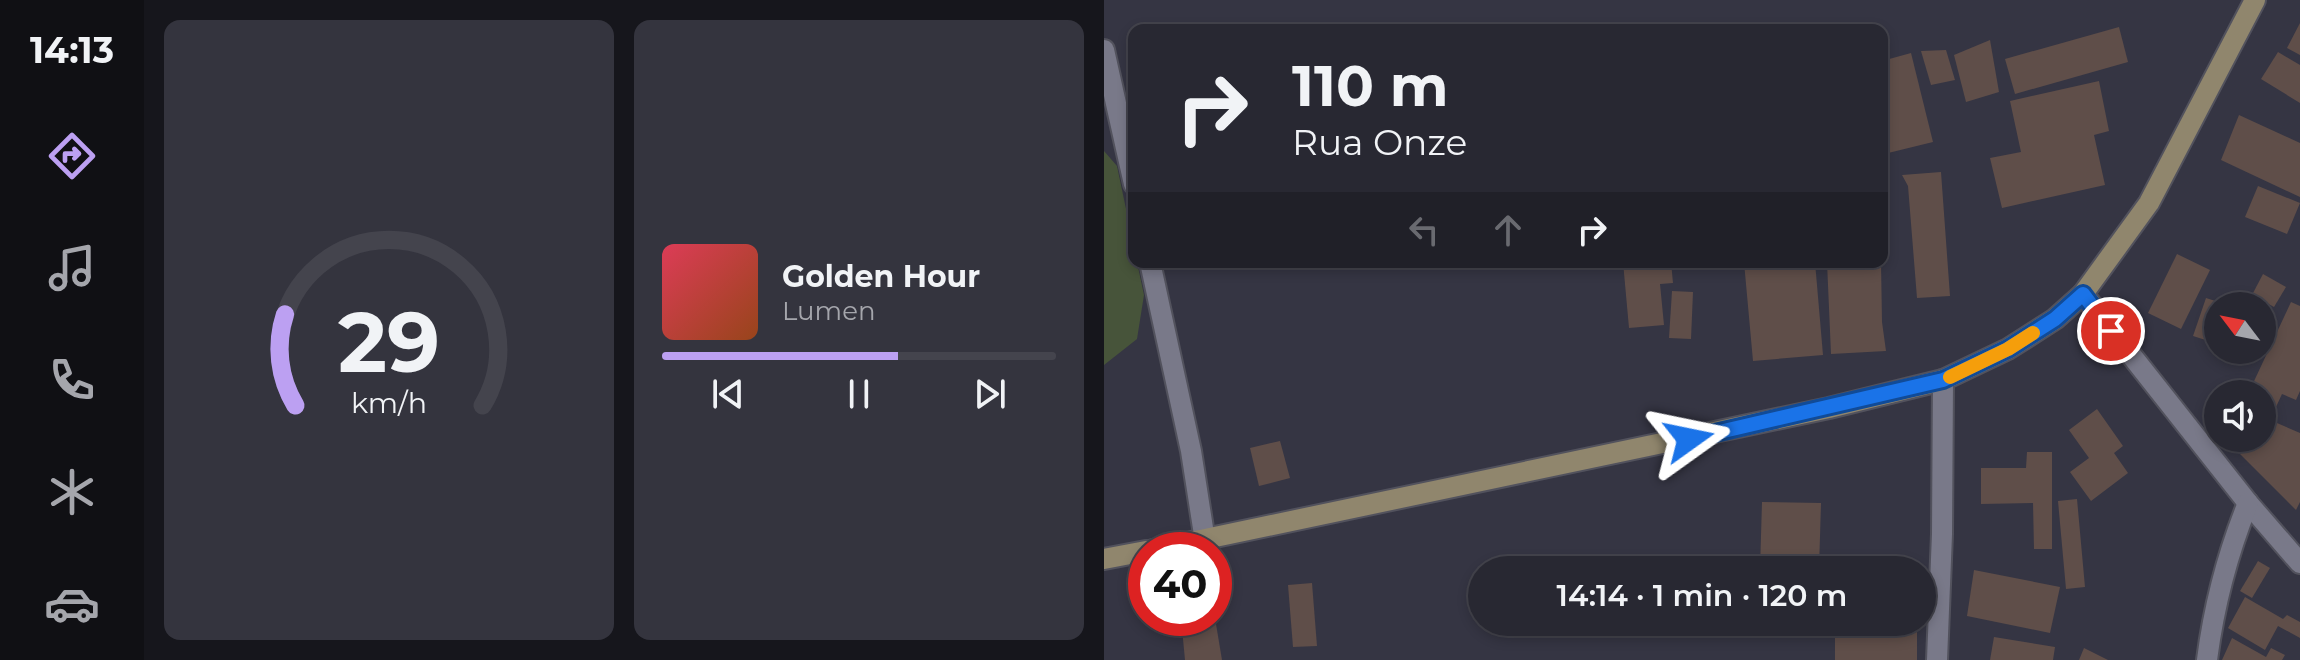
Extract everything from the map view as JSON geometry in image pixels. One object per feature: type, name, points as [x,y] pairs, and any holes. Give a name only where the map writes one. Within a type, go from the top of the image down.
[{"type":"street","points":[[1232,535],[1751,426],[1943,380],[2008,349],[2055,319],[2083,294],[2149,203],[2255,0]]},
{"type":"street","points":[[1104,50],[1128,157]]},
{"type":"street","points":[[1151,268],[1191,451],[1204,532]]},
{"type":"street","points":[[2083,294],[2248,503],[2298,554]]},
{"type":"street","points":[[1937,660],[1943,380]]},
{"type":"street","points":[[2207,660],[2213,611],[2222,575],[2248,503]]},
{"type":"street","points":[[1104,559],[1128,554]]},
{"type":"green space","points":[[1104,151],[1117,166],[1128,218],[1128,268],[1138,268],[1144,295],[1137,339],[1104,365]]},
{"type":"building","points":[[2300,23],[2300,55],[2287,48]]},
{"type":"building","points":[[2119,27],[2128,62],[2015,94],[2005,59]]},
{"type":"building","points":[[1990,40],[1999,92],[1966,102],[1954,55]]},
{"type":"building","points":[[1946,50],[1955,80],[1931,85],[1921,51]]},
{"type":"building","points":[[2278,52],[2300,65],[2300,103],[2261,79]]},
{"type":"building","points":[[1911,53],[1933,142],[1888,153],[1888,59]]},
{"type":"building","points":[[2099,81],[2109,131],[2094,135],[2105,185],[2002,208],[1990,158],[2021,152],[2010,101]]},
{"type":"building","points":[[2239,115],[2300,143],[2300,197],[2221,160]]},
{"type":"building","points":[[1941,172],[1950,296],[1917,298],[1908,186],[1902,175]]},
{"type":"building","points":[[2258,186],[2300,203],[2287,234],[2245,217]]},
{"type":"building","points":[[2177,254],[2210,270],[2181,329],[2148,313]]},
{"type":"building","points":[[1624,268],[1672,268],[1673,283],[1660,284],[1664,325],[1629,328]]},
{"type":"building","points":[[1745,268],[1816,268],[1823,355],[1753,361]]},
{"type":"building","points":[[1827,268],[1881,268],[1886,351],[1831,354]]},
{"type":"building","points":[[2263,274],[2286,287],[2276,304],[2276,292],[2254,292]]},
{"type":"building","points":[[1672,291],[1693,292],[1691,339],[1669,338]]},
{"type":"building","points":[[2291,302],[2300,306],[2300,391],[2296,400],[2282,394],[2276,407],[2276,380],[2255,380],[2262,364],[2276,364],[2276,334]]},
{"type":"building","points":[[2204,304],[2204,340],[2193,336]]},
{"type":"building","points":[[2097,409],[2123,446],[2114,453],[2128,473],[2091,501],[2070,472],[2089,458],[2069,430]]},
{"type":"building","points":[[2276,423],[2300,433],[2300,502],[2296,510],[2238,452],[2276,452]]},
{"type":"building","points":[[1280,441],[1290,478],[1259,486],[1250,448]]},
{"type":"building","points":[[2027,452],[2052,452],[2052,549],[2034,549],[2033,503],[1981,504],[1981,468],[2026,468]]},
{"type":"building","points":[[2077,499],[2085,587],[2066,589],[2058,501]]},
{"type":"building","points":[[1762,502],[1821,503],[1819,556],[1760,556]]},
{"type":"building","points":[[2258,561],[2270,568],[2252,598],[2240,591]]},
{"type":"building","points":[[1974,570],[2060,587],[2050,633],[1967,616]]},
{"type":"building","points":[[1312,583],[1317,646],[1293,647],[1288,585]]},
{"type":"building","points":[[2245,597],[2283,619],[2287,615],[2300,622],[2300,638],[2278,626],[2265,650],[2228,628]]},
{"type":"building","points":[[1183,636],[1218,636],[1222,660],[1185,660]]},
{"type":"building","points":[[1835,636],[1917,636],[1917,660],[1835,660]]},
{"type":"building","points":[[1994,637],[2055,647],[2053,660],[1990,660]]},
{"type":"building","points":[[2232,638],[2266,657],[2271,648],[2285,655],[2282,660],[2222,660]]},
{"type":"building","points":[[2084,648],[2108,660],[2079,660]]},
{"type":"slow traffic","points":[[1950,377],[2008,349],[2033,333]]},
{"type":"route","points":[[1689,439],[1943,380],[2008,349],[2055,319],[2083,294],[2111,331]]}]
